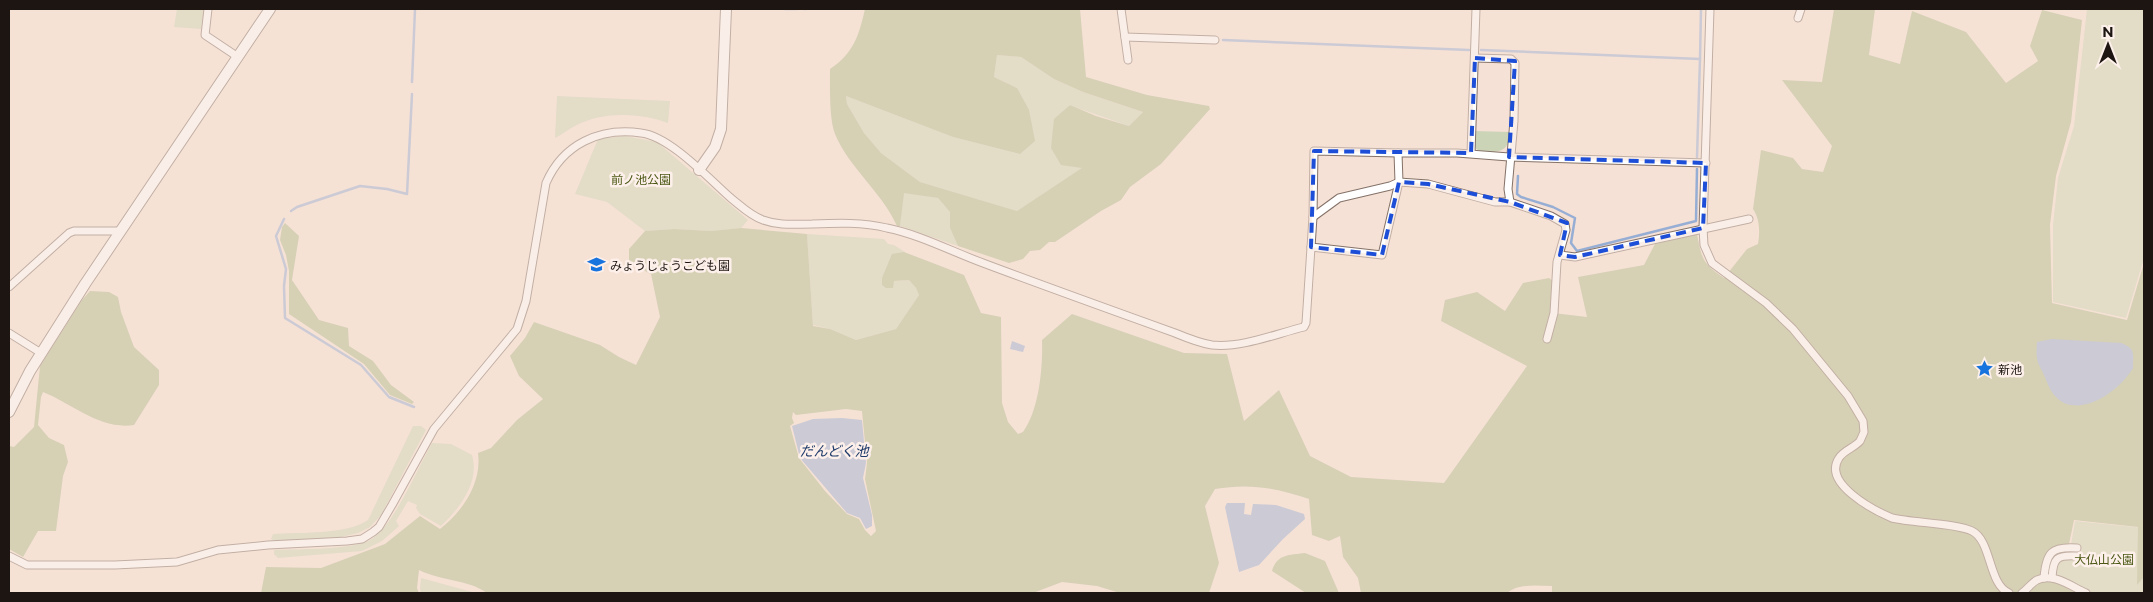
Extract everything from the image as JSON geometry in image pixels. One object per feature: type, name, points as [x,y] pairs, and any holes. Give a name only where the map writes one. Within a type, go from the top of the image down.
[{"type":"street","points":[[208,9],[205,35],[238,57]]},
{"type":"street","points":[[9,412],[41,354],[270,9]]},
{"type":"street","points":[[700,170],[715,147],[721,129],[726,9]]},
{"type":"street","points":[[1121,9],[1128,60]]},
{"type":"street","points":[[1471,154],[1476,9]]},
{"type":"street","points":[[1710,9],[1703,228],[1706,252],[1712,263],[1766,303],[1793,329],[1842,389],[1860,415],[1864,427],[1860,441],[1842,454],[1836,463],[1836,475],[1840,483],[1875,510],[1892,518],[1972,531],[1981,541],[2001,588],[2009,593]]},
{"type":"street","points":[[1798,18],[1801,9]]},
{"type":"street","points":[[1125,37],[1216,40]]},
{"type":"street","points":[[1475,58],[1511,58],[1515,61],[1514,121],[1509,156],[1508,190],[1510,202]]},
{"type":"street","points":[[9,556],[27,565],[177,562],[224,549],[347,542],[368,536],[384,519],[434,429],[517,329],[526,301],[544,191],[549,176],[559,159],[573,147],[590,138],[609,133],[643,133],[659,139],[700,170],[742,208],[755,217],[780,224],[835,224],[888,228],[1175,334],[1212,344],[1229,345],[1304,327],[1307,316],[1313,217],[1314,150],[1706,163]]},
{"type":"street","points":[[1310,247],[1382,255],[1399,182],[1398,153]]},
{"type":"street","points":[[1313,217],[1339,198],[1390,186],[1399,182],[1428,184],[1495,202],[1510,202],[1551,216],[1566,224],[1556,269],[1554,313],[1547,339]]},
{"type":"street","points":[[1560,255],[1575,257],[1749,218]]},
{"type":"street","points":[[9,287],[69,233],[74,231],[121,231]]},
{"type":"street","points":[[9,333],[41,354]]},
{"type":"street","points":[[2044,578],[2046,560],[2050,553],[2058,548],[2077,552],[2056,559],[2052,578]]},
{"type":"street","points":[[2022,593],[2034,582],[2044,578],[2052,578],[2086,593]]},
{"type":"highlighted area","points":[[1475,58],[1515,61],[1509,157],[1706,163],[1703,228],[1575,257],[1560,255],[1567,223],[1510,202],[1428,184],[1399,182],[1382,255],[1311,247],[1314,151],[1471,153]]},
{"type":"green space","points":[[177,9],[204,9],[201,29],[174,27]]},
{"type":"green space","points":[[865,9],[1080,9],[1086,77],[1147,95],[1209,106],[1210,109],[1161,164],[1130,187],[1121,200],[1055,242],[1049,242],[1040,250],[1030,251],[1023,259],[1009,263],[958,246],[950,228],[950,212],[938,198],[904,193],[900,226],[897,226],[883,202],[848,158],[833,128],[830,102],[830,69],[845,57],[850,50],[858,35]],"holes":[[[997,55],[1021,57],[1054,79],[1083,92],[1143,112],[1129,126],[1096,116],[1070,105],[1054,119],[1051,148],[1061,165],[1082,168],[1017,211],[920,182],[881,153],[864,133],[847,104],[846,96],[953,137],[1020,154],[1035,141],[1029,110],[1017,88],[994,77]]]},
{"type":"green space","points":[[1834,9],[1875,9],[1869,55],[1900,64],[1912,11],[1966,32],[2006,83],[2038,61],[2030,46],[2042,10],[2082,20],[2071,122],[2056,176],[2050,225],[2052,303],[2127,320],[2144,263],[2144,577],[2137,585],[2138,527],[2074,520],[2069,544],[2054,548],[2046,555],[2042,567],[2041,582],[2055,582],[2076,593],[1552,593],[1552,586],[1523,586],[1507,593],[1361,593],[1358,578],[1343,557],[1340,536],[1329,541],[1312,535],[1309,499],[1274,489],[1240,486],[1215,489],[1205,506],[1219,563],[1209,593],[1120,593],[1097,586],[1062,582],[1033,593],[487,593],[471,585],[427,574],[419,570],[417,588],[419,593],[261,593],[266,567],[321,568],[385,544],[420,516],[440,529],[448,522],[463,505],[474,485],[477,475],[478,453],[491,448],[517,420],[543,399],[519,376],[510,356],[525,338],[534,322],[600,345],[636,365],[660,317],[651,274],[629,263],[629,249],[645,231],[674,229],[711,231],[741,228],[807,234],[813,326],[830,329],[856,340],[896,329],[919,295],[909,280],[894,281],[893,288],[886,288],[882,285],[882,278],[892,254],[904,252],[964,275],[981,313],[1001,317],[1002,403],[1008,422],[1018,434],[1023,432],[1028,423],[1036,401],[1041,376],[1042,340],[1072,314],[1184,353],[1227,354],[1244,421],[1279,390],[1310,456],[1351,477],[1444,483],[1527,366],[1441,321],[1445,300],[1477,292],[1505,311],[1523,283],[1549,278],[1553,281],[1553,313],[1587,317],[1578,277],[1644,265],[1655,244],[1697,234],[1704,260],[1724,278],[1747,249],[1758,244],[1759,226],[1753,209],[1761,150],[1793,158],[1802,169],[1823,172],[1832,146],[1782,80],[1822,82]],"holes":[[[846,409],[862,411],[867,463],[865,479],[876,531],[871,536],[859,519],[847,514],[825,491],[799,458],[790,426],[794,423],[792,418],[793,412],[796,415]]]},
{"type":"green space","points":[[2087,9],[2144,9],[2144,258],[2126,318],[2053,302],[2053,225],[2058,178],[2074,126]]},
{"type":"green space","points":[[997,55],[1021,57],[1054,79],[1083,92],[1143,112],[1129,126],[1069,105],[1083,168],[1017,211],[920,182],[881,153],[864,133],[847,104],[846,96],[953,137],[1020,154],[1017,88],[994,77]]},
{"type":"green space","points":[[557,96],[670,101],[668,123],[646,117],[609,116],[586,121],[555,138]]},
{"type":"green space","points":[[1474,131],[1510,132],[1507,145],[1500,150],[1491,152],[1479,151],[1473,146]]},
{"type":"green space","name":"前ノ池公園","points":[[625,136],[657,142],[748,220],[741,228],[711,231],[674,229],[645,231],[607,202],[575,194],[598,139]]},
{"type":"green space","points":[[903,192],[938,198],[950,212],[950,228],[958,246],[900,226]]},
{"type":"green space","points":[[285,223],[299,236],[292,280],[319,320],[348,328],[349,346],[373,361],[391,385],[414,402],[412,404],[390,395],[364,364],[289,314],[289,271],[286,255],[280,240],[282,227]]},
{"type":"green space","points":[[807,234],[884,239],[888,244],[894,245],[905,252],[894,281],[909,280],[919,295],[896,329],[856,340],[830,329],[813,325]]},
{"type":"green space","points":[[90,291],[109,292],[118,297],[121,312],[134,347],[159,370],[159,385],[134,425],[122,426],[98,420],[43,392],[38,425],[49,438],[64,445],[68,462],[63,476],[56,531],[38,531],[23,557],[9,549],[9,446],[14,447],[34,427],[40,366],[82,300]]},
{"type":"green space","points":[[413,426],[421,426],[426,430],[381,515],[370,527],[358,533],[341,537],[276,541],[271,539],[273,534],[335,530],[359,525],[368,520]]},
{"type":"green space","points":[[432,443],[451,444],[472,455],[474,465],[471,485],[467,494],[441,526],[420,514],[416,508],[417,505],[408,501],[396,521],[399,526],[382,541],[362,551],[278,558],[274,554],[274,550],[350,546],[370,540],[388,523]]},
{"type":"green space","name":"大仏山公園","points":[[2075,521],[2144,528],[2144,593],[2077,593],[2054,581],[2041,581],[2049,561],[2071,545]]},
{"type":"green space","points":[[1305,553],[1325,561],[1339,593],[1306,593],[1272,571],[1280,558]]},
{"type":"green space","points":[[421,578],[476,593],[421,593]]},
{"type":"water","name":"新池","points":[[2052,339],[2121,343],[2129,347],[2133,352],[2133,368],[2115,389],[2103,397],[2090,403],[2077,405],[2065,403],[2055,396],[2037,360],[2037,342]]},
{"type":"water","points":[[1012,341],[1025,346],[1023,352],[1010,349]]},
{"type":"water","name":"だんどく池","points":[[842,418],[862,420],[866,463],[863,478],[872,515],[872,526],[866,529],[860,518],[847,513],[800,458],[792,426],[813,419]]},
{"type":"water","points":[[1227,503],[1245,503],[1244,514],[1251,515],[1253,504],[1276,505],[1304,514],[1305,519],[1259,565],[1239,572],[1225,507]]},
{"type":"waterway","points":[[412,82],[415,9]]},
{"type":"waterway","points":[[785,9],[797,9]]},
{"type":"waterway","points":[[1481,50],[1700,59],[1701,9]]},
{"type":"waterway","points":[[1223,40],[1469,50]]},
{"type":"waterway","points":[[1697,157],[1700,59]]},
{"type":"waterway","points":[[291,211],[297,207],[360,186],[387,189],[407,194],[412,94]]},
{"type":"waterway","points":[[1518,176],[1517,194],[1521,197],[1553,207],[1575,218],[1571,243],[1577,251],[1696,221],[1697,169]]},
{"type":"waterway","points":[[284,219],[276,236],[286,269],[284,286],[285,318],[361,365],[389,397],[414,407]]},
{"type":"place","name":"みょうじょうこども園","points":[[596,265]]},
{"type":"place","name":"新池","points":[[1984,369]]}]
